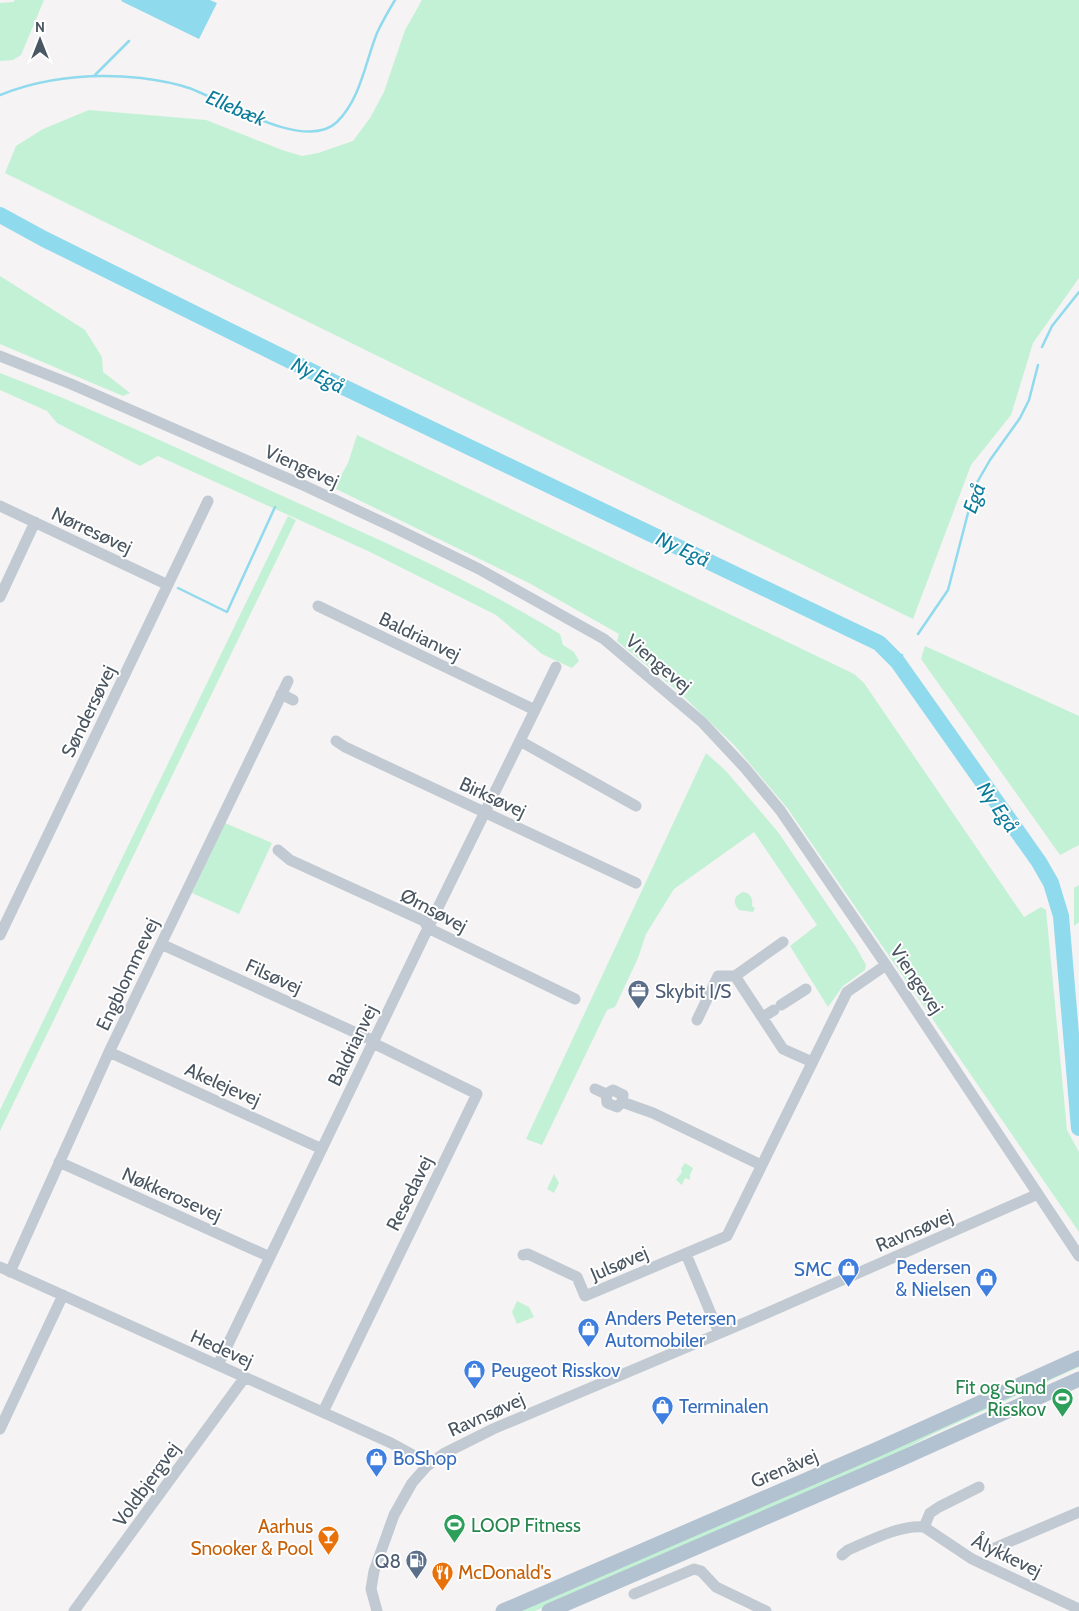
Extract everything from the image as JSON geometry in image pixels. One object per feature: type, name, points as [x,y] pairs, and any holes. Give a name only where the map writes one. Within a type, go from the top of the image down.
[{"type":"main road","name":"Grenåvej","points":[[503,1611],[886,1446],[1079,1358]]},
{"type":"main road","name":"Grenåvej","points":[[550,1611],[896,1462],[1079,1379]]},
{"type":"street","name":"Viengevej","points":[[0,356],[71,384],[303,485],[387,524],[479,569],[604,639],[702,722],[745,768],[780,810],[886,965],[1079,1256]]},
{"type":"street","name":"Søndersøvej","points":[[0,936],[208,501]]},
{"type":"street","name":"Nørresøvej","points":[[0,506],[168,585]]},
{"type":"street","points":[[0,597],[35,522]]},
{"type":"street","name":"Baldrianvej","points":[[318,606],[535,710]]},
{"type":"street","name":"Baldrianvej","points":[[218,1365],[556,666]]},
{"type":"street","name":"Engblommevej","points":[[5,1269],[59,1162],[109,1052],[288,681]]},
{"type":"street","points":[[282,694],[293,700]]},
{"type":"street","name":"Birksøvej","points":[[336,741],[345,747],[636,883]]},
{"type":"street","points":[[520,742],[636,806]]},
{"type":"street","name":"Ørnsøvej","points":[[278,850],[290,860],[424,921],[428,928],[575,999]]},
{"type":"street","points":[[698,1020],[718,976],[735,976],[783,942]]},
{"type":"street","name":"Filsøvej","points":[[161,944],[373,1042]]},
{"type":"street","name":"Julsøvej","points":[[523,1255],[528,1254],[577,1278],[585,1296],[727,1236],[847,992],[886,965]]},
{"type":"street","points":[[735,976],[784,1049],[812,1062]]},
{"type":"street","points":[[763,1017],[806,989]]},
{"type":"street","name":"Resedavej","points":[[323,1412],[477,1094],[373,1042]]},
{"type":"street","name":"Akelejevej","points":[[109,1052],[322,1149]]},
{"type":"street","points":[[595,1089],[606,1094],[613,1090],[623,1095],[622,1102],[653,1113],[761,1165]]},
{"type":"street","name":"Nøkkerosevej","points":[[59,1162],[270,1258]]},
{"type":"street","name":"Ravnsøvej","points":[[377,1611],[371,1589],[373,1579],[378,1558],[398,1508],[407,1490],[426,1467],[453,1448],[975,1223],[1038,1194]]},
{"type":"street","points":[[686,1254],[719,1334]]},
{"type":"street","name":"Hedevej","points":[[5,1269],[392,1443],[413,1455],[426,1467]]},
{"type":"street","points":[[0,1429],[63,1295]]},
{"type":"street","name":"Voldbjergvej","points":[[74,1611],[245,1377]]},
{"type":"street","points":[[842,1555],[848,1550],[904,1528],[924,1527],[930,1513],[979,1487]]},
{"type":"street","points":[[990,1550],[1079,1512]]},
{"type":"street","name":"Ålykkevej","points":[[924,1527],[972,1560],[1079,1609]]},
{"type":"street","points":[[634,1594],[694,1569],[701,1571],[716,1587],[766,1611]]},
{"type":"street","name":"Ravnsøvej","points":[[373,1579],[381,1611]]},
{"type":"green space","points":[[15,0],[44,0],[21,55],[13,60],[0,61],[0,3],[13,2]]},
{"type":"green space","points":[[422,0],[1079,0],[1079,278],[1033,343],[1011,415],[971,465],[913,619],[5,173],[16,146],[43,129],[89,110],[206,120],[302,156],[318,153],[353,141],[370,118],[384,92],[405,30]]},
{"type":"green space","points":[[0,276],[85,330],[102,357],[103,372],[130,393],[123,396],[0,344]]},
{"type":"green space","points":[[0,373],[140,431],[456,577],[560,634],[563,645],[574,652],[579,661],[572,668],[542,654],[496,615],[368,551],[158,456],[140,466],[57,423],[47,411],[0,390]]},
{"type":"green space","points":[[357,435],[854,674],[864,683],[1024,917],[1041,907],[1046,910],[1067,1130],[1079,1152],[1079,1232],[788,809],[735,746],[680,693],[617,641],[619,634],[529,583],[334,488],[348,463]]},
{"type":"green space","points":[[288,516],[296,520],[0,1131],[0,1110]]},
{"type":"green space","points":[[925,646],[1079,716],[1079,845],[1060,855],[921,659]]},
{"type":"green space","points":[[706,753],[726,771],[778,832],[856,947],[866,965],[865,970],[843,986],[828,1007],[790,946],[817,925],[754,832],[674,889],[646,934],[638,958],[615,1007],[607,1010],[542,1145],[526,1139]]},
{"type":"green space","points":[[225,823],[272,843],[239,914],[192,893]]},
{"type":"green space","points":[[1079,885],[1079,922],[1074,926],[1074,888]]},
{"type":"green space","points":[[743,892],[751,897],[752,906],[755,908],[753,912],[739,910],[735,905],[736,897]]},
{"type":"green space","points":[[685,1163],[693,1168],[690,1180],[685,1178],[682,1185],[676,1180],[682,1172],[681,1169]]},
{"type":"green space","points":[[554,1174],[559,1183],[554,1193],[547,1189]]},
{"type":"green space","points":[[517,1301],[529,1307],[534,1317],[517,1324],[512,1312]]},
{"type":"green space","points":[[1079,1364],[1079,1367],[933,1434],[866,1469],[535,1611],[517,1611]]},
{"type":"water","points":[[122,0],[210,0],[217,3],[199,39]]},
{"type":"waterway","name":"Ellebæk","points":[[0,95],[52,80],[87,76],[141,78],[189,88],[242,112],[285,128],[305,131],[323,130],[337,122],[352,102],[362,80],[377,33],[395,0]]},
{"type":"waterway","points":[[95,75],[129,41]]},
{"type":"waterway","name":"Ny Egå","points":[[0,215],[44,239],[335,383],[879,643],[897,661],[1039,862],[1051,883],[1061,916],[1079,1128]]},
{"type":"waterway","name":"Egå","points":[[1042,347],[1052,326],[1079,292]]},
{"type":"waterway","name":"Egå","points":[[918,634],[948,590],[975,486],[990,460],[1020,418],[1029,400],[1038,365]]},
{"type":"waterway","points":[[178,588],[227,612],[275,507]]},
{"type":"waterway","name":"Ny Egå","points":[[897,661],[902,655]]},
{"type":"place","name":"Skybit I/S","points":[[639,1010]]},
{"type":"place","name":"SMC","points":[[848,1288]]},
{"type":"place","name":"Pedersen & Nielsen","points":[[987,1297]]},
{"type":"place","name":"Anders Petersen Automobiler","points":[[589,1348]]},
{"type":"place","name":"Peugeot Risskov","points":[[475,1389]]},
{"type":"place","name":"Fit og Sund Risskov","points":[[1062,1417]]},
{"type":"place","name":"Terminalen","points":[[663,1425]]},
{"type":"place","name":"BoShop","points":[[377,1477]]},
{"type":"place","name":"LOOP Fitness","points":[[455,1544]]},
{"type":"place","name":"Aarhus Snooker & Pool","points":[[329,1556]]},
{"type":"place","name":"Q8","points":[[417,1580]]},
{"type":"place","name":"McDonald's","points":[[442,1591]]}]
